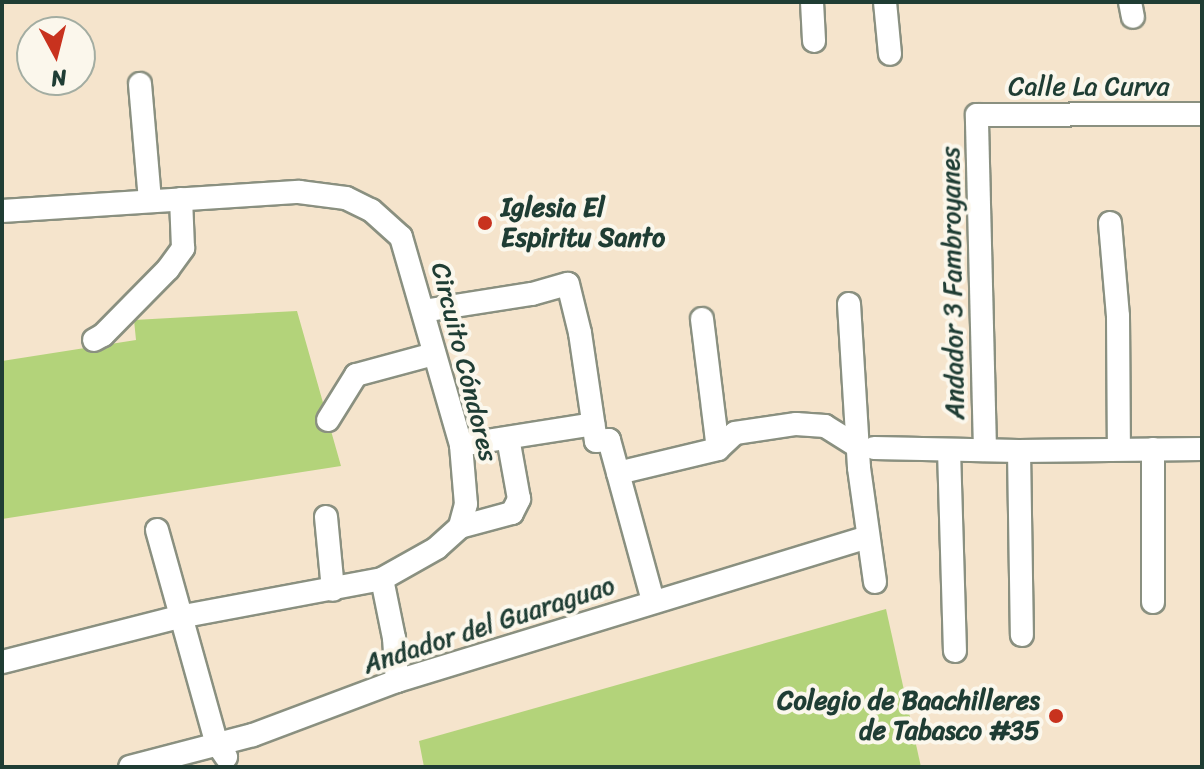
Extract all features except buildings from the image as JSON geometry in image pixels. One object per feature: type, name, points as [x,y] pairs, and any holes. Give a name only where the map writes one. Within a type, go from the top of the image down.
[{"type":"street","points":[[812,2],[814,41]]},
{"type":"street","points":[[885,2],[890,54]]},
{"type":"street","points":[[140,84],[150,201]]},
{"type":"street","name":"Calle La Curva","points":[[977,115],[1202,114]]},
{"type":"street","name":"Andador 3 Fambroyanes","points":[[977,115],[985,450]]},
{"type":"street","name":"Circuito Cóndores","points":[[2,211],[299,192],[346,198],[371,210],[401,237],[461,445],[466,504],[460,527]]},
{"type":"street","points":[[94,340],[168,269],[183,248],[181,199]]},
{"type":"street","points":[[1110,223],[1118,316],[1119,449]]},
{"type":"street","points":[[423,311],[532,294],[568,284],[580,333],[596,441],[609,440],[653,601]]},
{"type":"street","points":[[849,304],[866,448],[866,538],[875,582]]},
{"type":"street","points":[[702,319],[718,449]]},
{"type":"street","points":[[328,420],[356,375],[434,354]]},
{"type":"street","points":[[461,445],[593,424]]},
{"type":"street","points":[[618,473],[718,449],[735,433],[796,424],[825,426],[866,448],[1019,451],[1202,449]]},
{"type":"street","points":[[2,662],[179,617],[382,579],[413,564],[460,527],[512,513],[519,499],[508,438]]},
{"type":"street","points":[[1153,449],[1153,602]]},
{"type":"street","points":[[949,450],[955,651]]},
{"type":"street","points":[[1019,451],[1022,635]]},
{"type":"street","points":[[326,517],[333,590]]},
{"type":"street","points":[[157,530],[179,617],[221,749]]},
{"type":"street","name":"Andador del Guaraguao","points":[[130,767],[221,749],[397,681],[866,538]]},
{"type":"street","points":[[382,579],[394,638],[397,681]]},
{"type":"green space","points":[[297,311],[341,466],[2,519],[2,361],[136,340],[134,320]]},
{"type":"green space","points":[[886,609],[921,767],[424,767],[419,741]]},
{"type":"place","name":"Iglesia El Espiritu Santo","points":[[485,223]]},
{"type":"place","name":"Colegio de Baachilleres de Tabasco #35","points":[[1056,716]]}]
